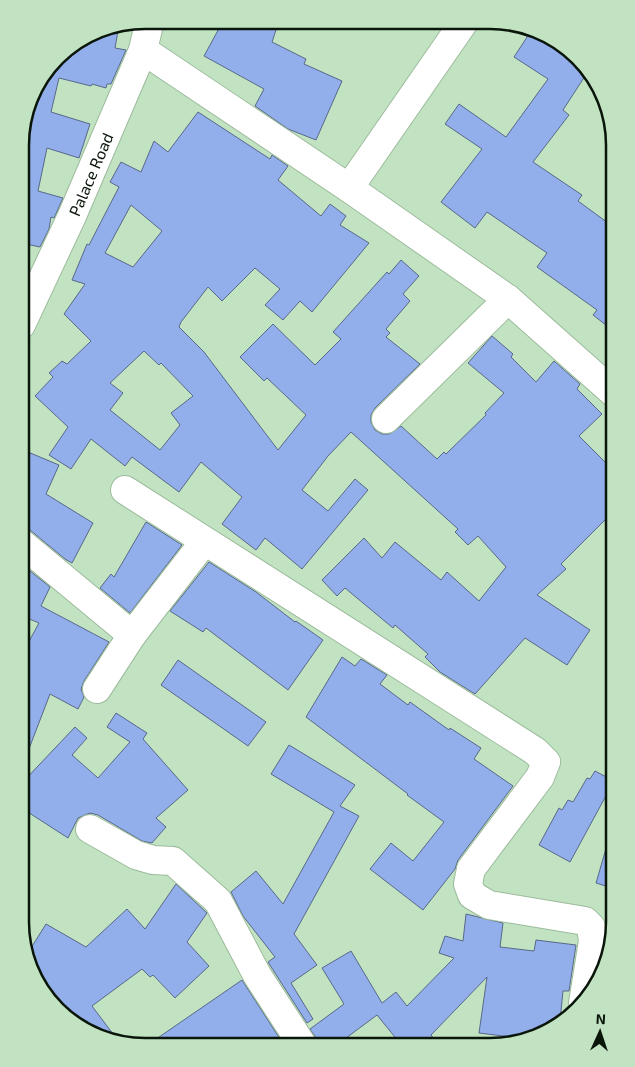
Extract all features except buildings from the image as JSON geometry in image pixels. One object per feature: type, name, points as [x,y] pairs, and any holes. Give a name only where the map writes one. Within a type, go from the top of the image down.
[{"type":"street","name":"Palace Road","points":[[29,308],[72,216],[143,50],[148,29]]},
{"type":"street","points":[[349,188],[459,29]]},
{"type":"street","points":[[143,50],[349,188],[508,298],[606,386]]},
{"type":"street","points":[[386,419],[508,298]]},
{"type":"street","points":[[125,490],[204,542],[535,750],[546,762],[540,777],[471,869],[468,884],[472,895],[489,905],[585,921],[590,927],[593,941],[585,989]]},
{"type":"street","points":[[97,689],[132,636],[204,542]]},
{"type":"street","points":[[29,550],[132,636]]},
{"type":"street","points":[[90,829],[136,855],[153,860],[173,860],[218,901],[257,975],[298,1038]]}]
